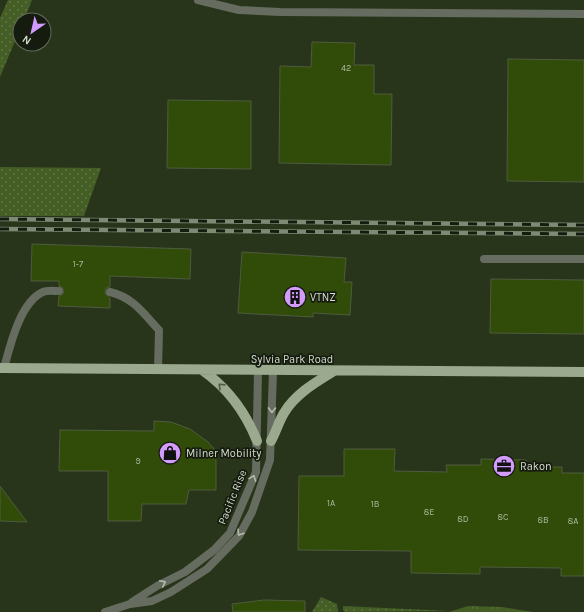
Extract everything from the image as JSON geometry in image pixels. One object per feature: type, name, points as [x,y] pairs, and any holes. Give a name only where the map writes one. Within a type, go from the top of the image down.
[{"type":"main road","name":"Sylvia Park Road","points":[[2,368],[258,371],[584,372]]},
{"type":"main road","points":[[202,370],[232,396],[250,424],[257,442]]},
{"type":"main road","points":[[271,441],[284,412],[296,398],[313,384],[334,371]]},
{"type":"street","points":[[198,0],[239,10],[280,12],[584,14]]},
{"type":"street","points":[[484,259],[584,259]]},
{"type":"street","points":[[2,368],[16,327],[28,304],[43,291],[59,291]]},
{"type":"street","points":[[110,292],[123,295],[134,303],[159,330],[158,370]]},
{"type":"street","name":"Pacific Rise","points":[[130,604],[157,586],[185,572],[214,550],[230,533],[256,472],[258,371]]},
{"type":"street","name":"Pacific Rise","points":[[105,612],[130,604],[152,601],[178,588],[207,569],[239,536],[261,492],[270,460],[272,371]]},
{"type":"green space","points":[[8,0],[32,0],[27,12],[12,12],[12,48],[0,77],[0,18]]},
{"type":"green space","points":[[0,167],[101,168],[84,216],[0,216]]},
{"type":"green space","points":[[321,597],[337,604],[338,612],[312,612]]},
{"type":"green space","points":[[343,606],[449,611],[345,612],[343,610]]},
{"type":"green space","points":[[468,606],[502,607],[533,612],[449,612]]},
{"type":"building","points":[[312,42],[355,43],[354,65],[374,65],[374,94],[392,94],[391,165],[279,163],[280,66],[311,67]]},
{"type":"building","points":[[508,59],[584,60],[584,182],[507,181]]},
{"type":"building","points":[[168,100],[251,101],[251,169],[167,168]]},
{"type":"building","points":[[32,244],[191,249],[190,279],[110,276],[110,287],[106,288],[105,293],[110,298],[110,308],[58,306],[59,296],[63,294],[64,291],[62,287],[59,286],[59,281],[31,281]]},
{"type":"building","name":"VTNZ","points":[[242,252],[346,258],[344,282],[352,282],[350,315],[313,313],[313,317],[238,313]]},
{"type":"building","points":[[491,279],[584,280],[584,334],[490,333]]},
{"type":"building","points":[[154,421],[171,422],[190,429],[208,442],[216,451],[216,490],[189,490],[186,504],[142,504],[141,521],[108,521],[108,471],[59,471],[60,430],[154,431]]},
{"type":"building","points":[[344,449],[395,449],[394,471],[447,472],[446,465],[481,465],[481,459],[526,460],[526,467],[562,467],[562,473],[584,473],[584,576],[561,576],[561,568],[480,567],[480,574],[411,573],[411,551],[298,550],[299,476],[344,476]]},
{"type":"building","points":[[0,486],[27,522],[0,521]]},
{"type":"building","points":[[264,600],[305,601],[305,612],[233,612],[232,604]]},
{"type":"railway","points":[[0,219],[584,225]]},
{"type":"railway","points":[[0,229],[584,234]]},
{"type":"place","name":"VTNZ","points":[[295,297]]},
{"type":"place","name":"Milner Mobility","points":[[170,453]]},
{"type":"place","name":"Rakon","points":[[504,466]]}]
